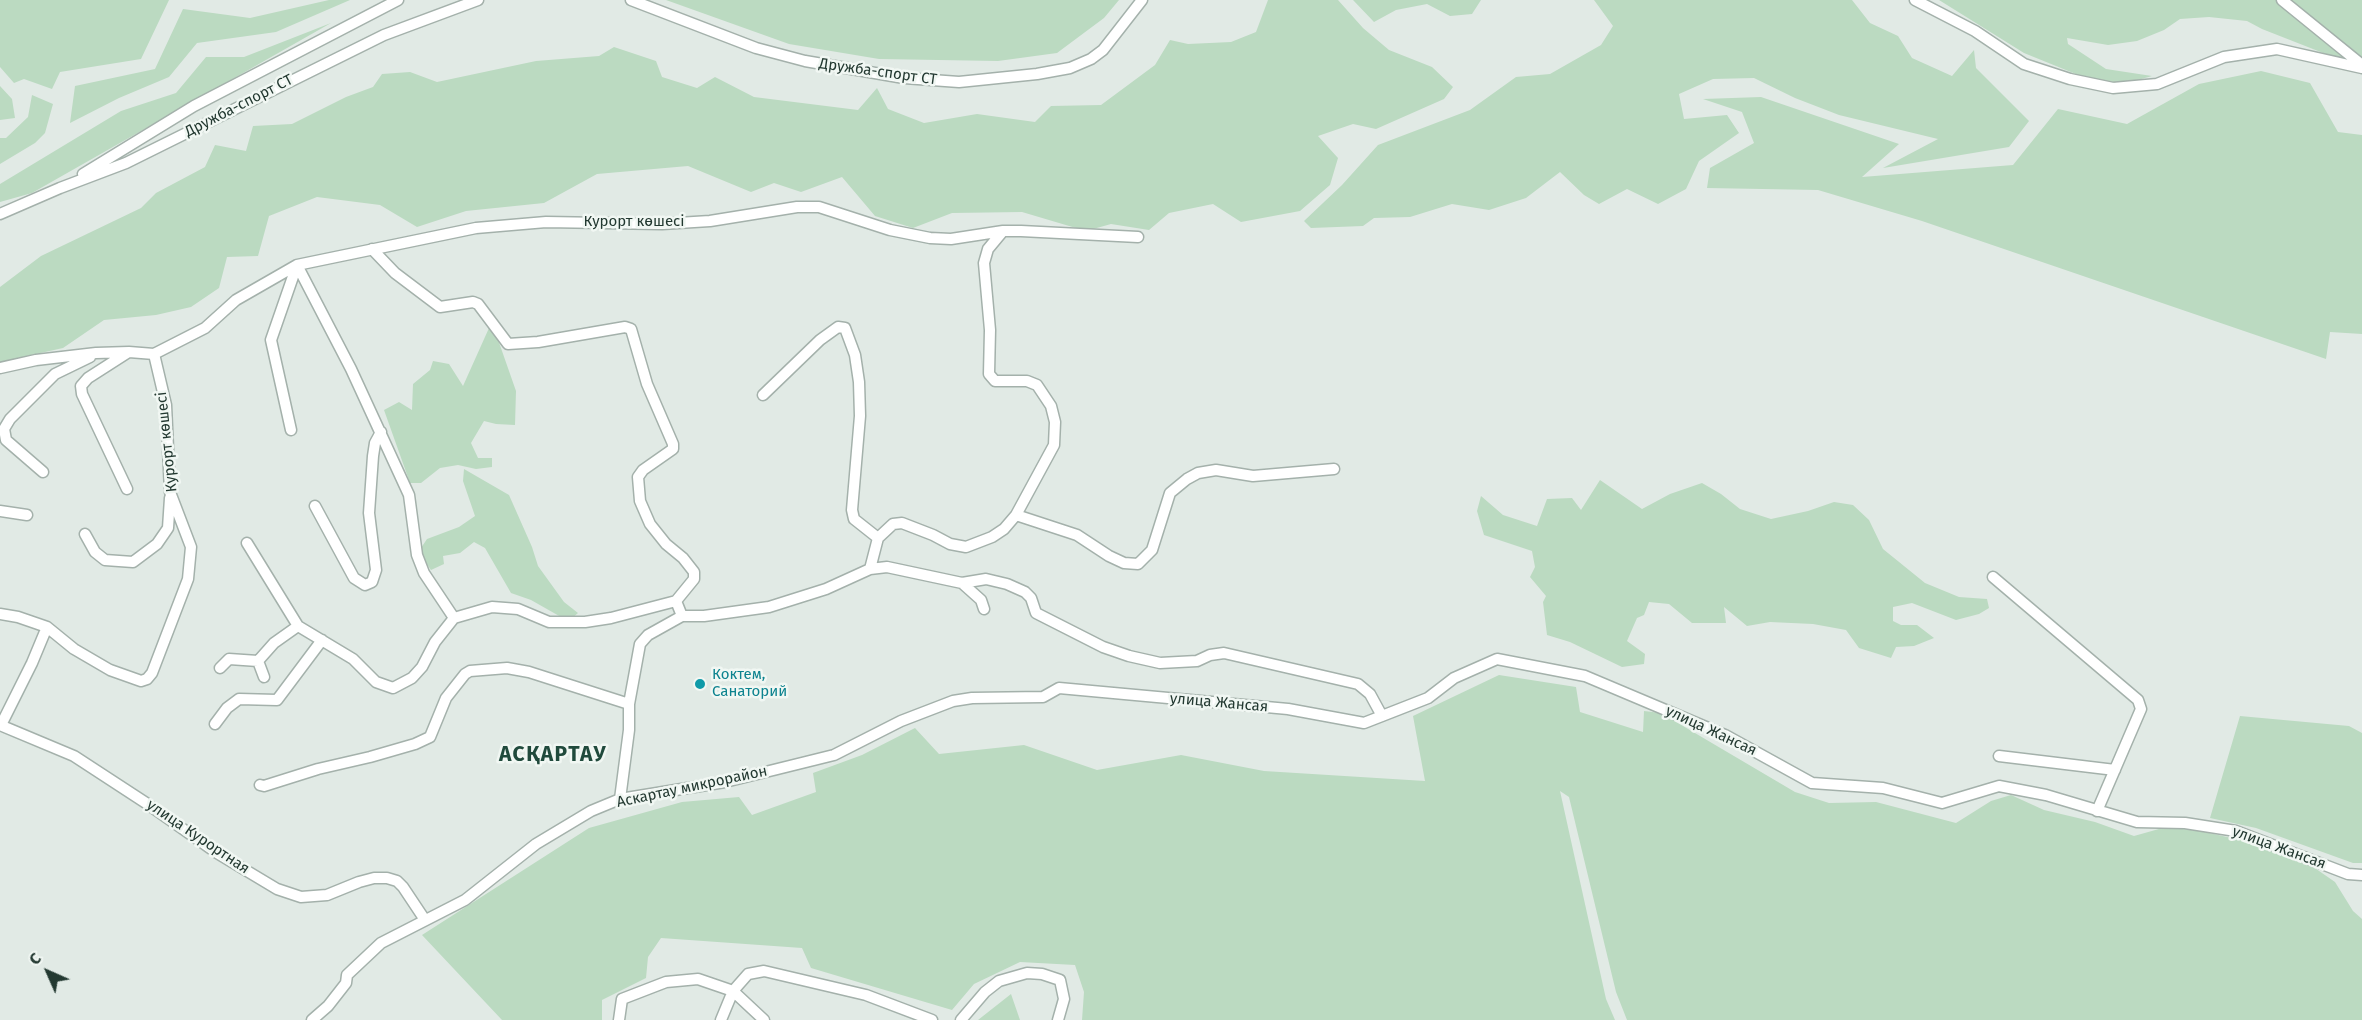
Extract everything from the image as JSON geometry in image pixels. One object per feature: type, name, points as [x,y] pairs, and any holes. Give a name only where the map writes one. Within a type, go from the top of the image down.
[{"type":"street","points":[[60,188],[194,106],[398,0]]},
{"type":"street","name":"Дружба-спорт СТ","points":[[0,214],[126,163],[384,35],[478,0]]},
{"type":"street","name":"Дружба-спорт СТ","points":[[632,0],[756,48],[805,61],[904,78],[959,82],[1037,74],[1070,68],[1091,59],[1103,50],[1142,0]]},
{"type":"street","points":[[1915,0],[1975,31],[2024,64],[2070,79],[2113,88],[2157,84],[2224,57],[2277,50],[2362,67]]},
{"type":"street","points":[[2282,0],[2362,67]]},
{"type":"street","name":"Курорт көшесі","points":[[0,614],[18,616],[47,627],[74,649],[110,670],[141,681],[152,674],[188,579],[191,547],[170,492],[166,405],[154,354],[205,328],[236,300],[297,265],[476,228],[546,222],[662,224],[710,221],[797,207],[819,207],[890,230],[930,238],[951,239],[1004,231],[1138,237]]},
{"type":"street","points":[[870,569],[878,538],[893,524],[902,524],[950,544],[966,547],[992,537],[1004,529],[1017,515],[1054,445],[1055,422],[1051,406],[1037,385],[1027,381],[995,381],[990,374],[990,330],[984,263],[988,249],[1004,231]]},
{"type":"street","points":[[247,543],[298,626],[353,659],[376,682],[393,688],[412,678],[422,667],[435,642],[454,618],[492,607],[518,609],[549,622],[585,622],[610,618],[676,601],[694,579],[694,572],[650,524],[640,501],[638,477],[643,470],[673,449],[673,444],[647,384],[631,329],[625,327],[538,342],[508,344],[478,304],[473,302],[440,307],[395,273],[372,249]]},
{"type":"street","points":[[291,430],[271,340],[297,265]]},
{"type":"street","points":[[297,265],[381,432],[409,495],[420,564],[454,618]]},
{"type":"street","points":[[763,394],[820,340],[838,327],[844,328],[855,355],[859,382],[860,416],[852,510],[854,519],[878,538]]},
{"type":"street","points":[[126,489],[82,394],[81,386],[88,378],[129,352]]},
{"type":"street","points":[[0,368],[96,353],[154,354]]},
{"type":"street","points":[[43,472],[6,440],[4,429],[10,419],[55,374],[96,353]]},
{"type":"street","points":[[0,374],[23,363]]},
{"type":"street","points":[[315,506],[354,578],[365,585],[372,582],[376,570],[369,513],[374,449],[381,432]]},
{"type":"street","points":[[1017,515],[1077,536],[1124,563],[1138,564],[1152,550],[1170,493],[1198,473],[1216,471],[1253,476],[1334,468]]},
{"type":"street","points":[[85,534],[95,552],[105,560],[133,562],[157,544],[168,528],[170,492]]},
{"type":"street","points":[[0,511],[27,515]]},
{"type":"street","points":[[620,799],[629,730],[629,704],[640,644],[648,635],[682,616],[704,616],[770,607],[826,589],[870,569],[887,567],[962,583],[986,579],[1007,584],[1025,592],[1031,598],[1036,613],[1103,647],[1129,656],[1160,663],[1197,661],[1210,655],[1224,653],[1358,684],[1370,694],[1382,716]]},
{"type":"street","points":[[1993,577],[2138,700],[2141,709],[2097,811]]},
{"type":"street","points":[[962,583],[981,600],[984,609]]},
{"type":"street","points":[[676,601],[682,616]]},
{"type":"street","points":[[258,661],[274,643],[298,626]]},
{"type":"street","points":[[0,725],[47,627]]},
{"type":"street","points":[[215,724],[227,708],[239,699],[277,700],[322,640]]},
{"type":"street","points":[[220,668],[229,659],[258,661]]},
{"type":"street","name":"улица Жансая","points":[[1060,688],[1288,709],[1364,723],[1428,698],[1454,678],[1497,659],[1585,676],[1725,735],[1812,783],[1883,788],[1942,803],[1999,786],[2046,795],[2137,822],[2186,823],[2236,831],[2348,873],[2362,875]]},
{"type":"street","points":[[258,661],[264,677]]},
{"type":"street","points":[[260,785],[264,786],[318,769],[370,757],[415,744],[430,737],[446,698],[470,671],[507,668],[530,672],[629,704]]},
{"type":"street","name":"Аскартау микрорайон","points":[[312,1020],[328,1006],[346,983],[347,975],[381,943],[465,900],[536,844],[591,811],[620,799],[725,782],[834,755],[901,721],[953,701],[972,698],[1043,697],[1060,688]]},
{"type":"street","name":"улица Курортная","points":[[0,725],[74,756],[217,853],[277,889],[301,897],[327,895],[374,878],[397,881],[425,920]]},
{"type":"street","points":[[1998,756],[2115,770]]},
{"type":"street","points":[[721,1020],[733,991],[748,974],[764,970],[866,995],[932,1020]]},
{"type":"street","points":[[961,1020],[999,981],[1027,973],[1042,974],[1060,980],[1064,999],[1058,1020]]},
{"type":"street","points":[[619,1020],[622,999],[666,982],[698,979],[733,991],[764,1020]]},
{"type":"green space","points":[[0,0],[169,0],[141,59],[60,72],[52,89],[24,79],[14,83],[0,67]]},
{"type":"green space","points":[[329,0],[350,0],[276,32],[197,43],[169,77],[119,98],[70,123],[75,86],[155,69],[183,9],[250,18]]},
{"type":"green space","points":[[666,0],[1119,0],[1104,18],[1057,53],[998,61],[879,59],[789,44]]},
{"type":"green space","points":[[1268,0],[1338,0],[1363,28],[1389,50],[1432,67],[1453,87],[1444,99],[1376,129],[1353,124],[1318,136],[1338,158],[1330,185],[1300,211],[1241,222],[1213,204],[1169,213],[1149,230],[1111,224],[1086,231],[1022,212],[952,213],[913,228],[875,216],[842,177],[801,192],[774,183],[751,192],[688,166],[597,174],[544,203],[466,211],[417,227],[380,205],[317,197],[269,216],[258,256],[227,257],[219,288],[191,307],[156,315],[104,320],[63,348],[0,362],[0,287],[41,256],[141,208],[156,193],[205,167],[215,145],[246,151],[253,126],[292,124],[346,97],[373,87],[382,74],[410,72],[437,82],[536,61],[599,56],[614,47],[656,61],[662,77],[697,88],[715,77],[754,97],[858,110],[877,88],[888,109],[924,123],[977,114],[1035,122],[1051,106],[1101,105],[1155,65],[1170,40],[1188,44],[1231,42],[1256,32]]},
{"type":"green space","points":[[1353,0],[1481,0],[1472,14],[1450,16],[1427,4],[1396,10],[1374,22]]},
{"type":"green space","points":[[1594,0],[1852,0],[1870,23],[1898,36],[1912,58],[1952,76],[1974,50],[1976,68],[2029,121],[2009,147],[1883,168],[1938,139],[1839,115],[1795,98],[1754,78],[1713,79],[1679,94],[1684,119],[1727,115],[1739,133],[1699,161],[1686,189],[1658,204],[1627,189],[1599,204],[1584,195],[1560,172],[1526,198],[1489,210],[1452,204],[1410,217],[1374,218],[1363,226],[1311,228],[1304,221],[1342,185],[1378,145],[1470,110],[1516,77],[1550,74],[1601,45],[1613,26]]},
{"type":"green space","points":[[1939,0],[2362,0],[2362,64],[2341,60],[2247,21],[2209,17],[2180,19],[2164,30],[2137,41],[2108,45],[2067,38],[2068,44],[2106,69],[2152,76],[2127,83],[2093,81],[2024,53]]},
{"type":"green space","points":[[331,23],[32,193],[0,202],[0,184],[121,111],[176,93],[206,57],[244,57]]},
{"type":"green space","points":[[2261,71],[2310,83],[2338,132],[2362,135],[2362,334],[2330,332],[2326,359],[1922,221],[1818,190],[1707,188],[1710,168],[1754,143],[1742,112],[1703,99],[1761,97],[1899,144],[1862,177],[2013,165],[2058,109],[2127,124],[2199,84]]},
{"type":"green space","points":[[0,86],[12,99],[15,118],[0,120]]},
{"type":"green space","points":[[32,95],[53,104],[45,133],[35,143],[0,164],[0,138],[6,138],[28,117]]},
{"type":"green space","points":[[489,328],[495,331],[516,391],[515,425],[484,421],[471,443],[478,458],[492,458],[492,467],[476,469],[458,465],[440,468],[421,483],[410,483],[384,410],[399,402],[412,410],[413,384],[430,370],[433,361],[449,364],[463,386]]},
{"type":"green space","points":[[464,469],[509,495],[538,566],[564,602],[578,613],[571,619],[561,617],[531,600],[511,593],[485,548],[474,542],[460,553],[443,556],[444,564],[431,570],[424,560],[421,548],[427,539],[459,527],[475,516],[463,481]]},
{"type":"green space","points":[[1600,480],[1642,509],[1670,494],[1702,483],[1740,509],[1771,519],[1808,511],[1834,502],[1853,505],[1869,520],[1883,549],[1925,583],[1959,597],[1987,599],[1989,608],[1979,614],[1956,620],[1912,603],[1893,607],[1893,621],[1901,625],[1917,625],[1934,638],[1914,646],[1896,647],[1891,658],[1859,648],[1846,630],[1813,624],[1770,622],[1747,626],[1724,607],[1726,623],[1692,623],[1669,604],[1649,602],[1644,615],[1637,618],[1627,641],[1645,654],[1644,664],[1622,667],[1570,642],[1547,635],[1543,602],[1546,596],[1530,577],[1535,567],[1532,551],[1484,535],[1477,511],[1481,496],[1503,515],[1537,526],[1547,499],[1572,498],[1581,510]]},
{"type":"green space","points":[[1499,675],[1576,687],[1580,712],[1643,732],[1644,711],[1661,713],[1795,792],[1829,803],[1876,802],[1956,823],[1991,801],[2011,795],[2044,810],[2095,822],[2134,836],[2166,827],[2200,831],[2250,842],[2309,864],[2335,882],[2353,911],[2362,919],[2362,1020],[1627,1020],[1616,992],[1569,797],[1560,791],[1606,999],[1615,1020],[1082,1020],[1084,992],[1075,965],[1020,962],[974,984],[952,1010],[811,968],[802,948],[661,938],[648,957],[646,978],[602,1000],[602,1020],[502,1020],[422,935],[589,828],[682,802],[739,797],[752,815],[816,792],[813,773],[862,755],[915,728],[939,754],[1024,745],[1097,770],[1181,755],[1264,771],[1425,781],[1413,716]]},
{"type":"green space","points":[[2240,716],[2349,726],[2362,733],[2362,863],[2353,863],[2256,828],[2210,818]]},
{"type":"green space","points":[[1011,994],[1020,1020],[978,1020]]},
{"type":"place","name":"Коктем, Санаторий","points":[[700,684]]},
{"type":"district","name":"АСҚАРТАУ","points":[[553,755]]}]
